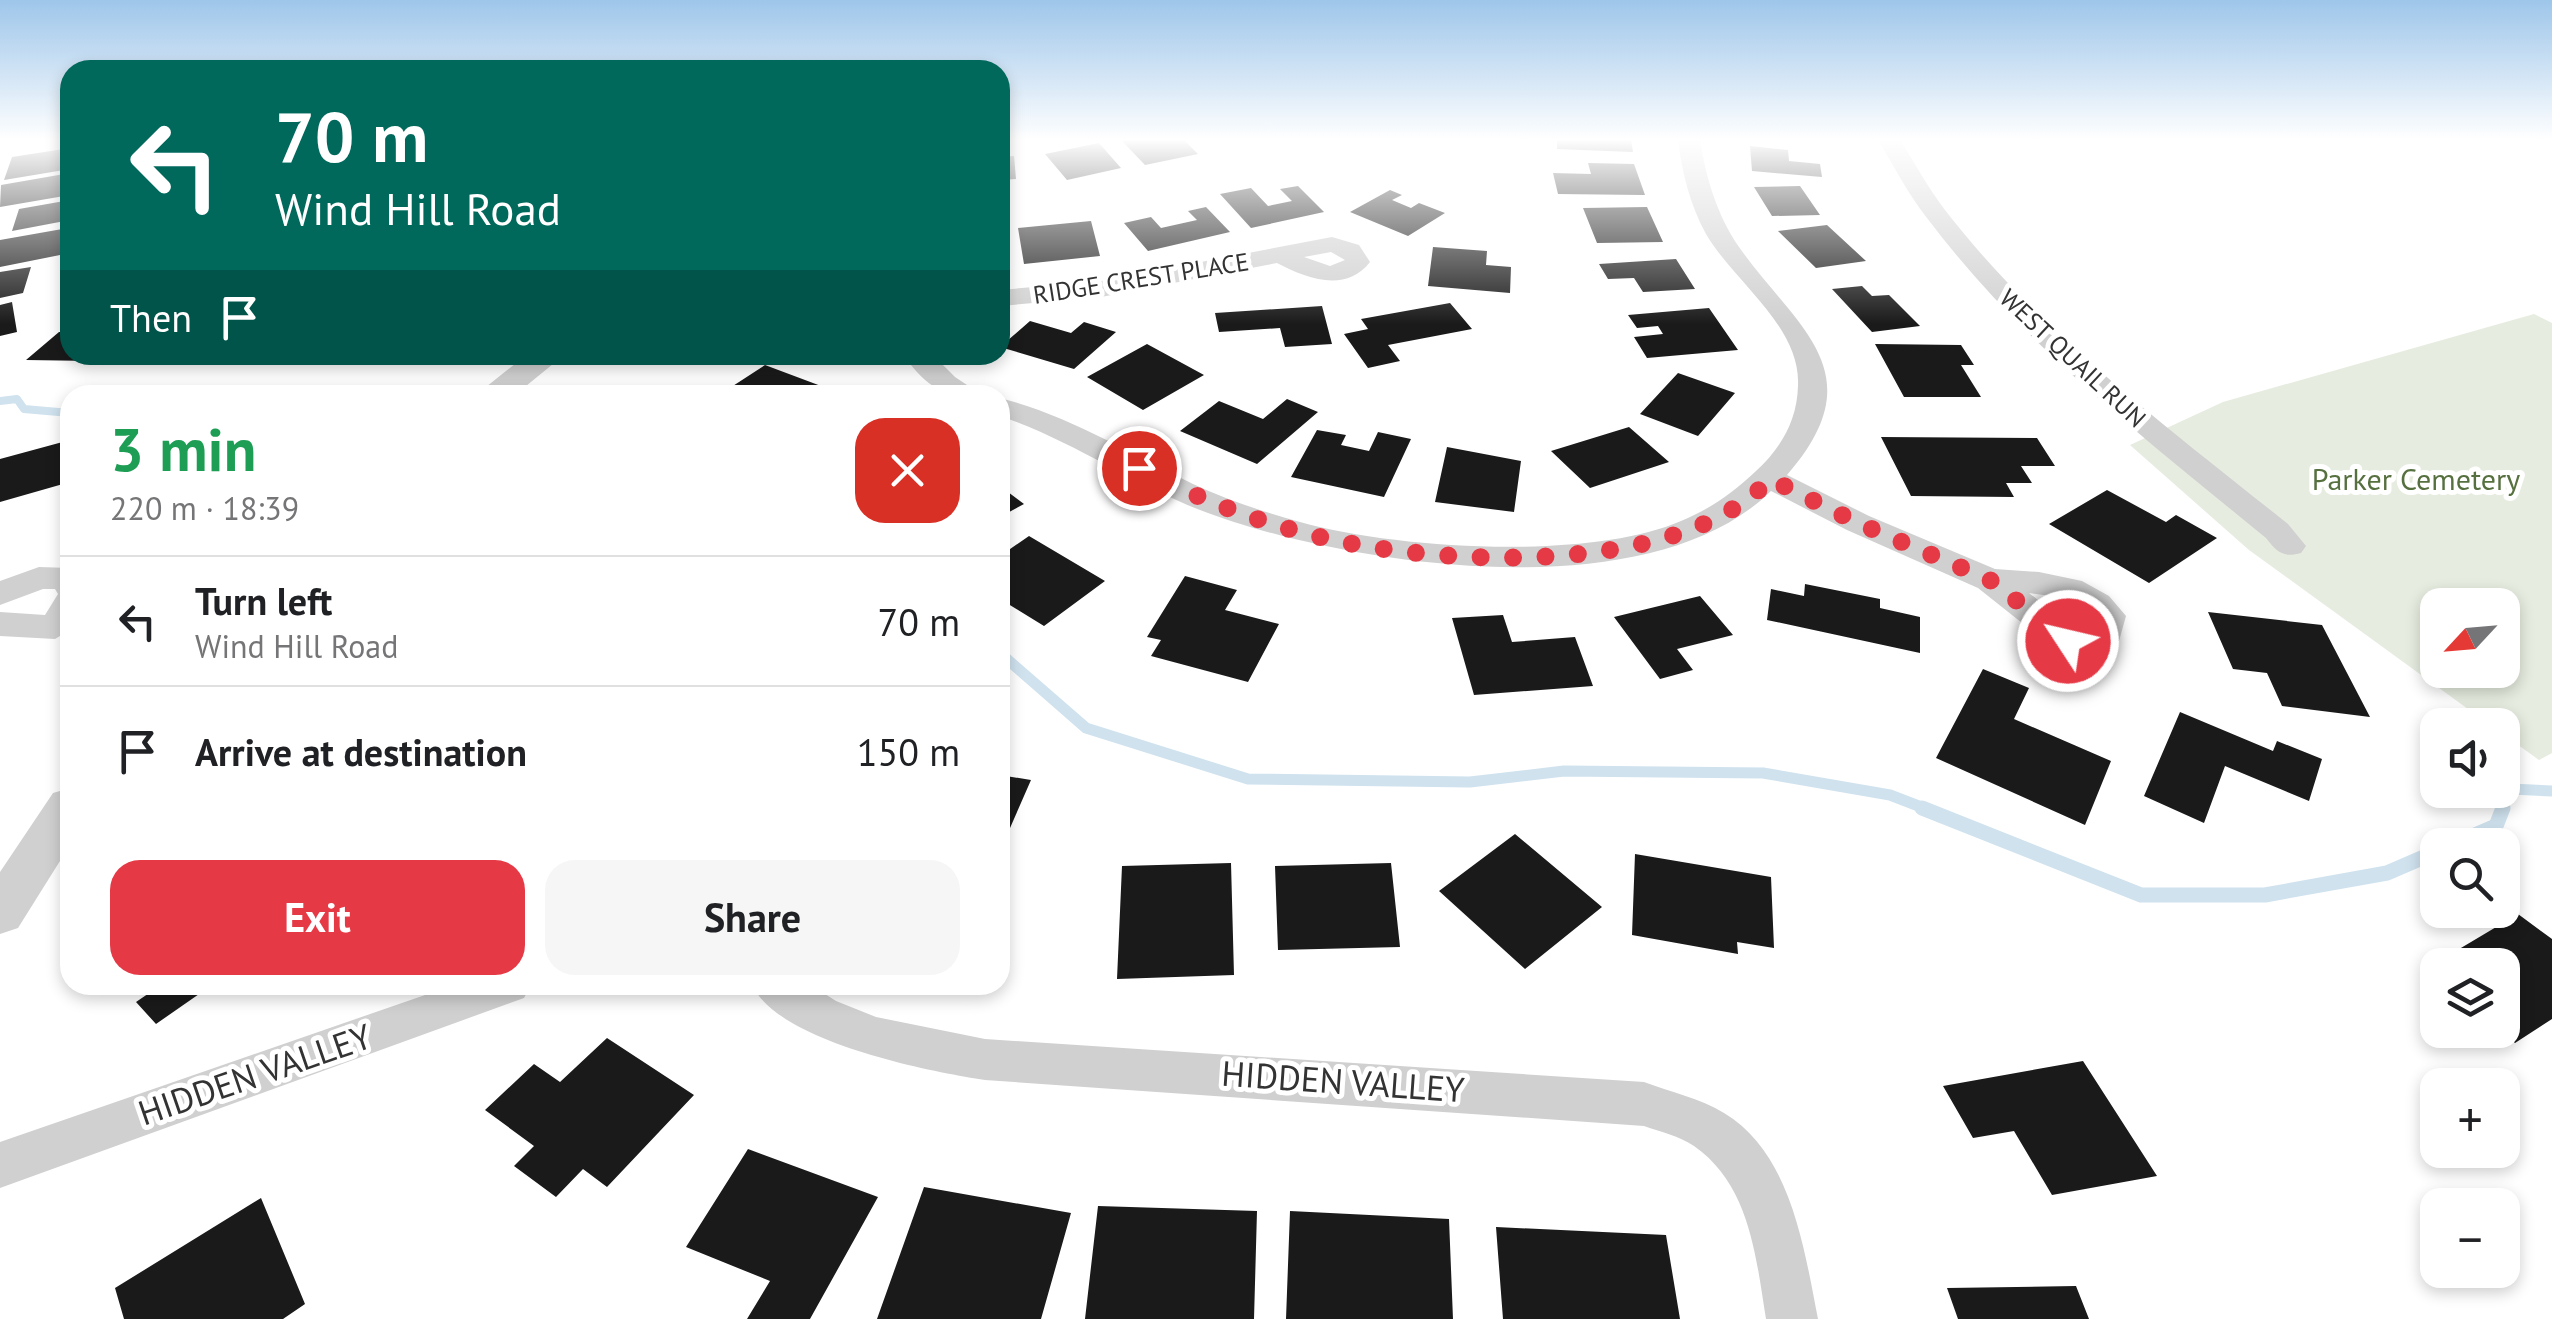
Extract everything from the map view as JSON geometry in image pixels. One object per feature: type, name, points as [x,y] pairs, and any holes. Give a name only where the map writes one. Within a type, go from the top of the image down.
[{"type":"street","points":[[1010,411],[1068,431],[1174,487],[1224,508],[1326,538],[1459,557],[1567,555],[1625,547],[1678,533],[1724,516],[1756,494],[1798,440],[1812,406],[1812,368],[1793,327],[1718,234],[1704,202]]},
{"type":"street","name":"WEST QUAIL RUN","points":[[1928,202],[2010,301],[2112,398],[2277,531],[2290,546]]},
{"type":"street","name":"RIDGE CREST PLACE","points":[[1010,297],[1101,289],[1281,255]]},
{"type":"street","points":[[506,385],[533,365]]},
{"type":"street","points":[[927,365],[949,385]]},
{"type":"street","points":[[1770,479],[1858,523],[1990,580]]},
{"type":"street","points":[[0,594],[39,578],[60,578]]},
{"type":"street","points":[[0,624],[60,619]]},
{"type":"street","points":[[0,913],[60,821]]},
{"type":"street","name":"HIDDEN VALLEY","points":[[0,1165],[481,995]]},
{"type":"street","name":"HIDDEN VALLEY","points":[[791,995],[830,1018],[870,1034],[994,1063],[1192,1071],[1644,1104],[1708,1128],[1733,1148],[1756,1186],[1777,1239],[1792,1319]]},
{"type":"green space","name":"Parker Cemetery","points":[[2534,314],[2552,323],[2552,753],[2539,760],[2520,746],[2520,708],[2467,708],[2439,688],[2520,688],[2520,588],[2420,588],[2420,674],[2249,550],[2130,445],[2223,402]]},
{"type":"building","points":[[0,202],[32,202],[0,207]]},
{"type":"building","points":[[60,202],[60,222],[12,231],[19,209]]},
{"type":"building","points":[[1227,202],[1264,202],[1268,206],[1314,202],[1324,212],[1251,228]]},
{"type":"building","points":[[1369,202],[1396,202],[1411,208],[1419,203],[1445,213],[1408,236],[1350,212]]},
{"type":"building","points":[[1763,202],[1811,202],[1820,215],[1772,216]]},
{"type":"building","points":[[1206,207],[1230,232],[1148,251],[1124,223],[1151,217],[1161,228],[1197,220],[1188,211]]},
{"type":"building","points":[[1647,207],[1663,242],[1597,243],[1583,208]]},
{"type":"building","points":[[1091,221],[1100,256],[1024,264],[1018,228]]},
{"type":"building","points":[[1827,225],[1866,261],[1816,268],[1778,231]]},
{"type":"building","points":[[60,229],[60,255],[0,267],[0,240]]},
{"type":"building","points":[[1433,247],[1487,251],[1486,265],[1511,267],[1510,293],[1428,286]]},
{"type":"building","points":[[1676,259],[1695,289],[1643,292],[1634,278],[1608,279],[1599,264]]},
{"type":"building","points":[[31,267],[23,293],[0,298],[0,272]]},
{"type":"building","points":[[1862,286],[1872,296],[1889,295],[1920,326],[1872,332],[1832,289]]},
{"type":"building","points":[[12,302],[17,332],[0,336],[0,305]]},
{"type":"building","points":[[1450,303],[1472,329],[1388,345],[1400,361],[1368,368],[1344,334],[1368,329],[1361,319]]},
{"type":"building","points":[[1322,306],[1332,344],[1285,347],[1280,328],[1219,332],[1215,313]]},
{"type":"building","points":[[1709,308],[1738,350],[1647,358],[1634,337],[1663,334],[1658,326],[1637,328],[1628,315]]},
{"type":"building","points":[[1030,321],[1071,333],[1084,322],[1116,332],[1074,369],[1010,350],[1010,338]]},
{"type":"building","points":[[59,332],[60,332],[60,360],[26,360]]},
{"type":"building","points":[[1147,344],[1204,375],[1143,410],[1087,377]]},
{"type":"building","points":[[1875,344],[1961,345],[1974,365],[1961,365],[1981,397],[1904,397]]},
{"type":"building","points":[[765,365],[818,385],[734,385]]},
{"type":"building","points":[[1678,373],[1735,393],[1698,436],[1640,414]]},
{"type":"building","points":[[1287,399],[1318,412],[1257,464],[1180,431],[1219,401],[1263,419]]},
{"type":"building","points":[[1629,427],[1669,462],[1590,488],[1551,451]]},
{"type":"building","points":[[1317,430],[1346,435],[1341,445],[1369,451],[1378,432],[1411,439],[1384,497],[1291,477]]},
{"type":"building","points":[[1881,437],[2037,438],[2055,466],[2021,466],[2032,483],[2006,483],[2014,497],[1911,496]]},
{"type":"building","points":[[60,443],[60,485],[0,502],[0,459]]},
{"type":"building","points":[[1447,447],[1521,461],[1514,512],[1435,502]]},
{"type":"building","points":[[2107,490],[2166,522],[2176,515],[2217,538],[2149,583],[2049,524]]},
{"type":"building","points":[[1010,494],[1024,504],[1010,512]]},
{"type":"building","points":[[1029,536],[1105,581],[1044,626],[1010,605],[1010,549]]},
{"type":"building","points":[[1185,576],[1237,590],[1225,610],[1279,624],[1248,682],[1151,656],[1161,640],[1147,637]]},
{"type":"building","points":[[1805,584],[1880,599],[1880,608],[1920,617],[1920,653],[1767,620],[1771,589],[1804,596]]},
{"type":"building","points":[[1700,596],[1733,635],[1677,649],[1693,670],[1660,679],[1614,617]]},
{"type":"building","points":[[2208,612],[2322,625],[2370,717],[2282,706],[2267,673],[2233,669]]},
{"type":"building","points":[[1503,615],[1512,642],[1575,637],[1593,686],[1474,695],[1452,618]]},
{"type":"building","points":[[1983,669],[2029,688],[2014,719],[2111,761],[2085,825],[1936,758]]},
{"type":"building","points":[[2180,712],[2273,751],[2277,741],[2322,759],[2309,801],[2225,766],[2204,823],[2144,796]]},
{"type":"building","points":[[1010,777],[1031,780],[1010,828]]},
{"type":"building","points":[[1515,834],[1602,907],[1525,969],[1439,891]]},
{"type":"building","points":[[1635,854],[1771,877],[1774,948],[1737,942],[1738,954],[1632,935]]},
{"type":"building","points":[[1231,863],[1234,975],[1117,979],[1122,866]]},
{"type":"building","points":[[1391,863],[1400,947],[1278,950],[1275,866]]},
{"type":"building","points":[[2520,915],[2552,939],[2552,1019],[2520,1040],[2520,948],[2461,948],[2494,928],[2520,928]]},
{"type":"building","points":[[146,995],[198,995],[156,1024],[136,1002]]},
{"type":"building","points":[[607,1038],[694,1095],[607,1187],[583,1169],[556,1197],[514,1166],[534,1146],[485,1110],[534,1064],[560,1082]]},
{"type":"building","points":[[2083,1061],[2157,1176],[2052,1195],[2014,1131],[1973,1138],[1943,1086]]},
{"type":"building","points":[[748,1149],[878,1197],[810,1319],[747,1319],[770,1281],[686,1247]]},
{"type":"building","points":[[924,1187],[1071,1213],[1041,1319],[877,1319]]},
{"type":"building","points":[[261,1198],[305,1304],[283,1319],[124,1319],[115,1288]]},
{"type":"building","points":[[1098,1206],[1257,1211],[1254,1319],[1085,1319]]},
{"type":"building","points":[[1290,1211],[1449,1219],[1453,1319],[1286,1319]]},
{"type":"building","points":[[1496,1227],[1666,1235],[1680,1319],[1503,1319]]},
{"type":"building","points":[[2076,1286],[2089,1319],[1958,1319],[1947,1288]]},
{"type":"waterway","points":[[0,401],[17,399],[24,409],[60,412]]},
{"type":"waterway","points":[[1010,662],[1086,728],[1248,779],[1470,782],[1564,771],[1763,773],[1890,795],[1929,810]]},
{"type":"waterway","points":[[2502,810],[2511,789],[2552,791]]},
{"type":"waterway","points":[[1922,808],[2141,895],[2265,895],[2387,873],[2420,859]]},
{"type":"waterway","points":[[2491,828],[2503,808]]},
{"type":"route","points":[[1139,468],[1224,508],[1326,538],[1459,557],[1567,555],[1625,547],[1724,516],[1770,479],[1858,523],[1990,580],[2068,641]]}]
